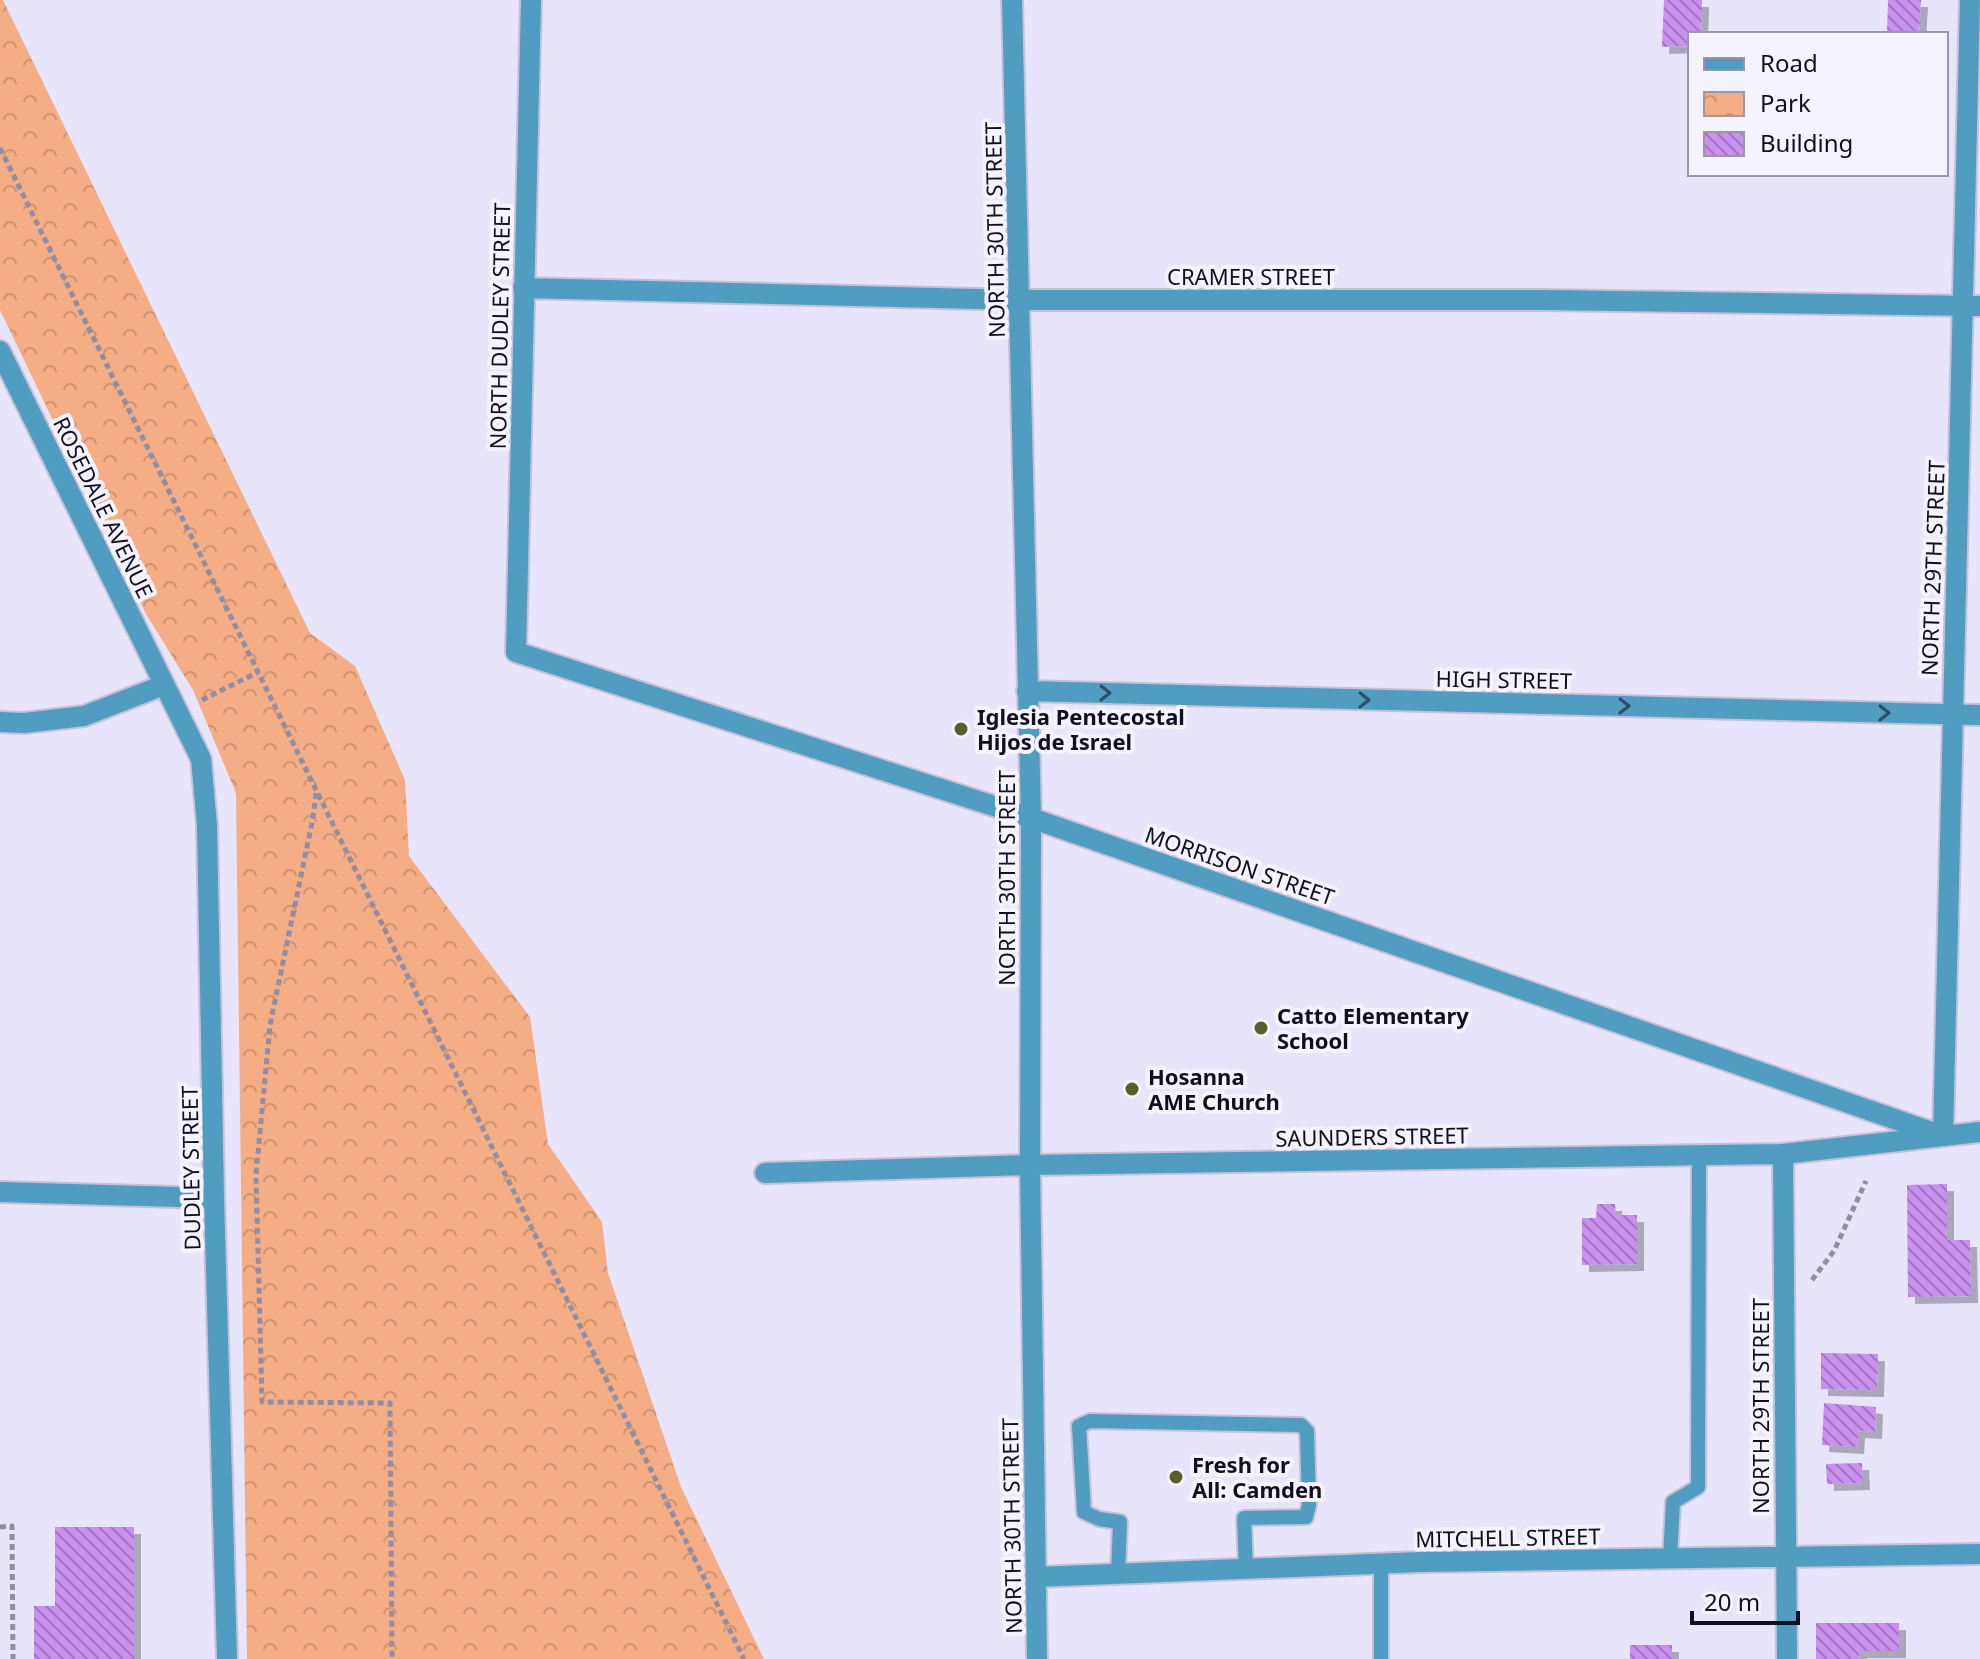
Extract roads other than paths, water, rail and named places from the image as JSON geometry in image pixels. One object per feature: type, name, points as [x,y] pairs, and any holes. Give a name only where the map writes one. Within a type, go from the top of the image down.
[{"type":"street","name":"NORTH DUDLEY STREET","points":[[516,652],[531,0]]},
{"type":"street","name":"NORTH 30TH STREET","points":[[1012,0],[1031,818],[1030,1165],[1037,1659]]},
{"type":"street","name":"NORTH 29TH STREET","points":[[1943,1136],[1952,714],[1972,306],[1970,0]]},
{"type":"street","name":"CRAMER STREET","points":[[523,288],[1020,300],[1545,300],[1972,306]]},
{"type":"street","name":"ROSEDALE AVENUE","points":[[0,351],[164,685]]},
{"type":"street","name":"MORRISON STREET","points":[[516,652],[1031,818],[1943,1136]]},
{"type":"street","name":"DUDLEY STREET","points":[[164,685],[201,759],[207,825],[227,1659]]},
{"type":"street","points":[[0,722],[24,723],[84,716],[164,685]]},
{"type":"street","name":"HIGH STREET","points":[[1027,691],[1980,715]]},
{"type":"street","name":"SAUNDERS STREET","points":[[765,1173],[1030,1165],[1783,1154],[1980,1132]]},
{"type":"street","name":"NORTH 29TH STREET","points":[[1783,1154],[1787,1659]]},
{"type":"street","points":[[0,1192],[214,1198]]},
{"type":"street","name":"MITCHELL STREET","points":[[1036,1577],[1381,1564],[1980,1554]]},
{"type":"lane","points":[[1670,1559],[1673,1502],[1698,1487],[1699,1155]]},
{"type":"lane","points":[[1118,1574],[1120,1522],[1099,1519],[1084,1512],[1079,1426],[1090,1421],[1301,1425],[1307,1431],[1309,1505],[1306,1517],[1244,1518],[1246,1569]]},
{"type":"lane","points":[[1381,1564],[1381,1659]]},
{"type":"place","name":"Iglesia Pentecostal Hijos de Israel","points":[[961,729]]},
{"type":"place","name":"Catto Elementary School","points":[[1261,1028]]},
{"type":"place","name":"Hosanna AME Church","points":[[1132,1089]]},
{"type":"place","name":"Fresh for All: Camden","points":[[1176,1477]]}]
